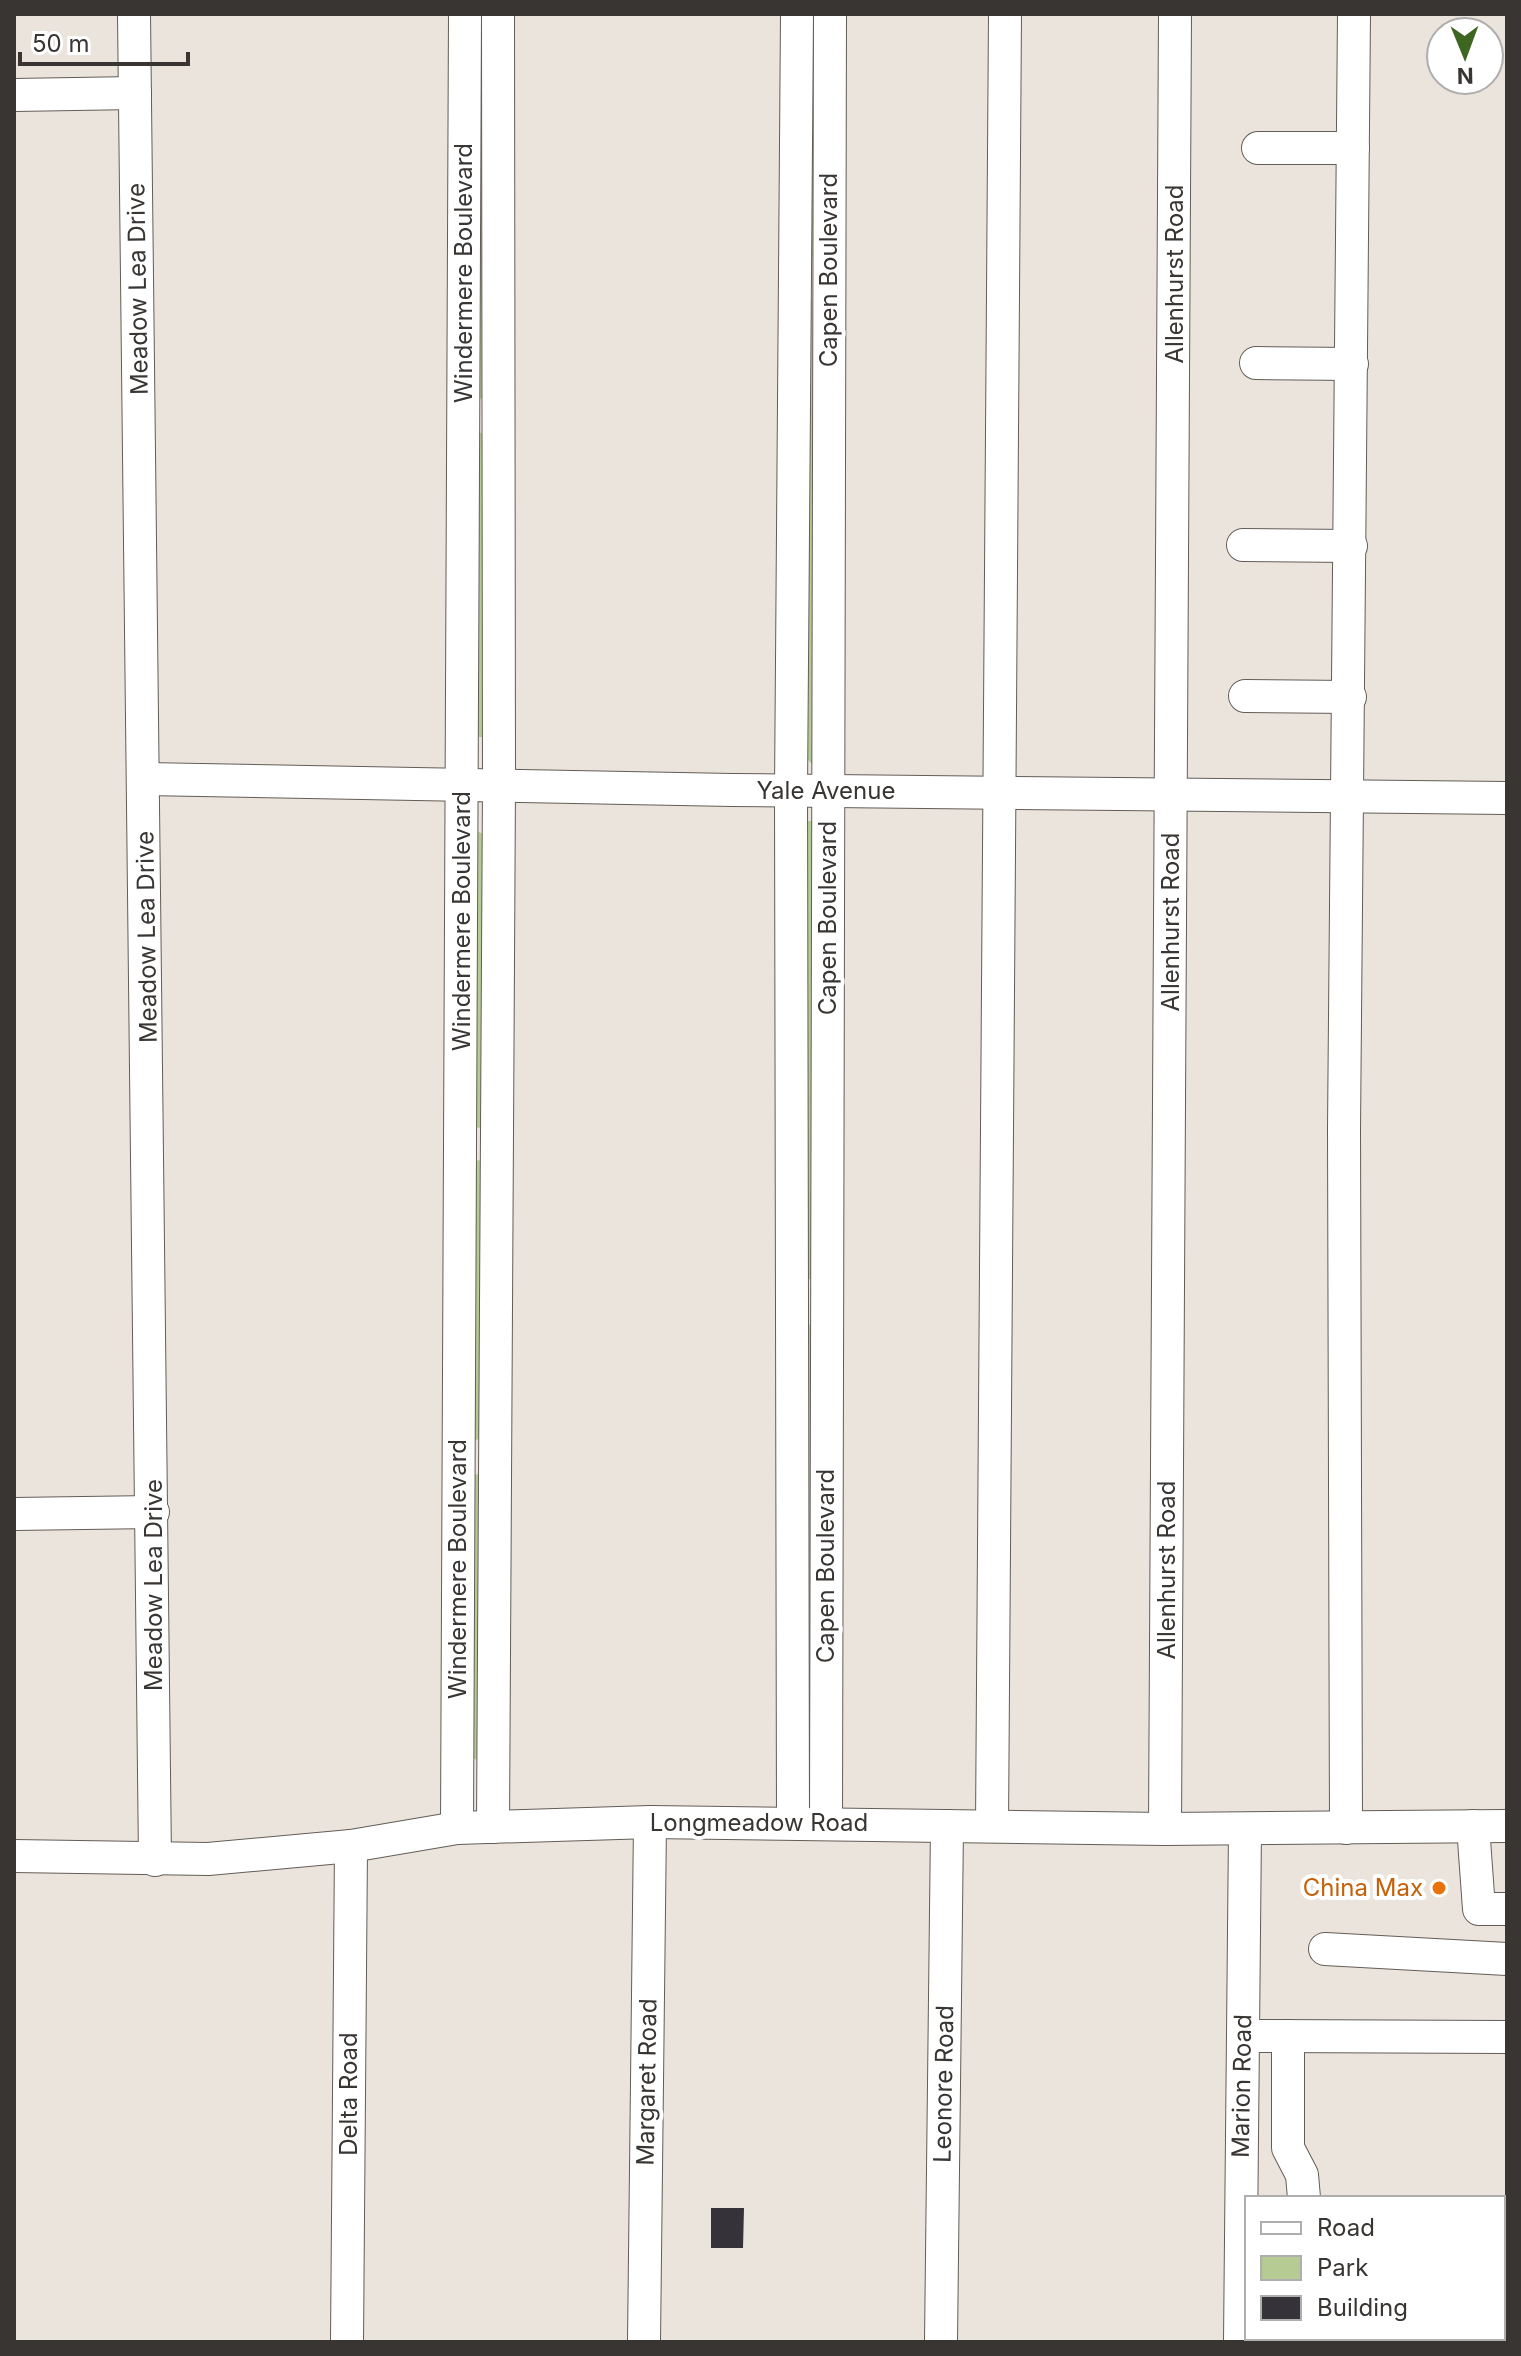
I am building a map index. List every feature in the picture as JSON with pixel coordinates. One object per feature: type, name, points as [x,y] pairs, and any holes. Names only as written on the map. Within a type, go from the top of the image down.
[{"type":"street","name":"Meadow Lea Drive","points":[[134,14],[155,1860]]},
{"type":"street","name":"Windermere Boulevard","points":[[457,1828],[465,14]]},
{"type":"street","name":"Windermere Boulevard","points":[[493,1827],[499,785],[498,14]]},
{"type":"street","name":"Capen Boulevard","points":[[793,1822],[791,791],[797,14]]},
{"type":"street","name":"Capen Boulevard","points":[[826,1822],[830,14]]},
{"type":"street","points":[[992,1826],[1005,14]]},
{"type":"street","name":"Allenhurst Road","points":[[1165,1829],[1175,14]]},
{"type":"street","points":[[1346,1828],[1344,1145],[1354,14]]},
{"type":"street","points":[[465,78],[498,78]]},
{"type":"street","points":[[14,95],[135,93]]},
{"type":"street","points":[[1258,148],[1353,148]]},
{"type":"street","points":[[795,280],[829,281]]},
{"type":"street","points":[[1256,363],[1352,364]]},
{"type":"street","points":[[464,414],[498,414]]},
{"type":"street","points":[[1243,545],[1351,546]]},
{"type":"street","points":[[1245,696],[1350,697]]},
{"type":"street","name":"Yale Avenue","points":[[145,779],[791,791],[1507,798]]},
{"type":"street","points":[[461,1143],[497,1142]]},
{"type":"street","points":[[792,1302],[827,1302]]},
{"type":"street","points":[[459,1456],[495,1456]]},
{"type":"street","points":[[14,1514],[153,1512]]},
{"type":"street","name":"Longmeadow Road","points":[[14,1856],[208,1859],[351,1846],[457,1828],[650,1822],[1165,1829],[1507,1826]]},
{"type":"street","name":"Margaret Road","points":[[644,2342],[650,1822]]},
{"type":"street","name":"Leonore Road","points":[[941,2342],[947,1826]]},
{"type":"street","points":[[1473,1826],[1479,1909],[1507,1909]]},
{"type":"street","name":"Marion Road","points":[[1242,2334],[1245,1829]]},
{"type":"street","name":"Delta Road","points":[[347,2342],[351,1846]]},
{"type":"street","points":[[1325,1949],[1507,1959]]},
{"type":"street","points":[[1243,2036],[1507,2037]]},
{"type":"street","points":[[1288,2036],[1288,2148],[1302,2175],[1304,2196]]},
{"type":"green space","points":[[809,14],[817,14],[813,257],[810,256]]},
{"type":"green space","points":[[480,94],[484,96],[484,398],[479,399]]},
{"type":"green space","points":[[812,300],[815,763],[812,764],[808,760],[809,305]]},
{"type":"green space","points":[[475,434],[483,434],[483,737],[475,737]]},
{"type":"green space","points":[[808,821],[816,821],[812,1281],[807,1277]]},
{"type":"green space","points":[[475,833],[483,834],[483,1126],[479,1128],[474,1126]]},
{"type":"green space","points":[[474,1162],[483,1162],[482,1439],[474,1440]]},
{"type":"green space","points":[[811,1323],[811,1790],[808,1789],[807,1328]]},
{"type":"green space","points":[[474,1475],[482,1475],[477,1760],[473,1758]]},
{"type":"building","points":[[711,2208],[744,2208],[743,2248],[711,2248]]},
{"type":"place","name":"China Max","points":[[1439,1888]]}]
